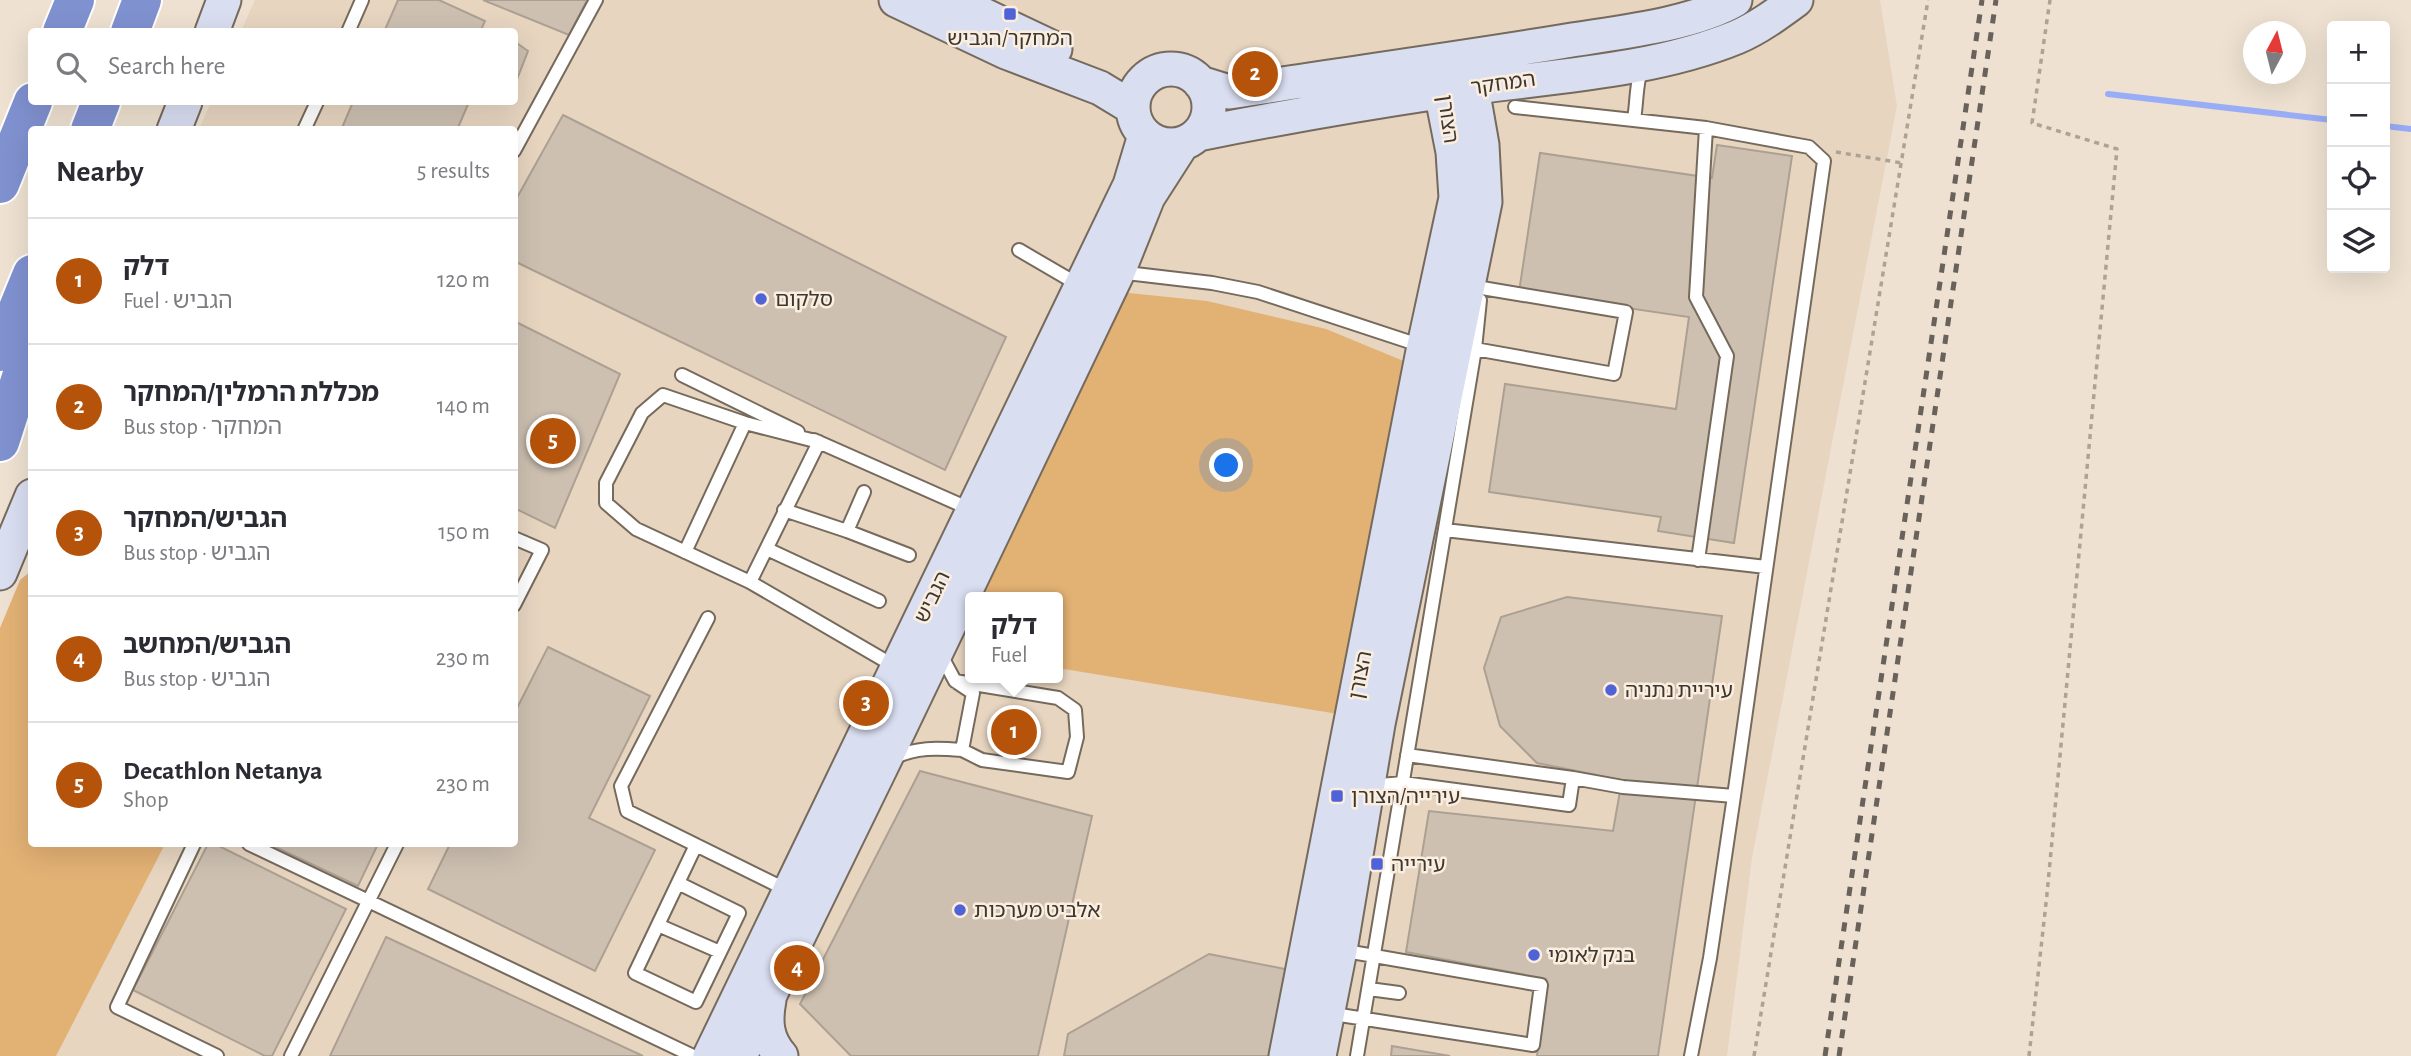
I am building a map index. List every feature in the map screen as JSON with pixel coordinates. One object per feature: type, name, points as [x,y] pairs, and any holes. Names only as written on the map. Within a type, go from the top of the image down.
[{"type":"highway","points":[[64,28],[75,0]]},
{"type":"highway","points":[[0,168],[32,105]]},
{"type":"highway","points":[[0,184],[32,105]]},
{"type":"highway","points":[[92,126],[100,105]]},
{"type":"highway","points":[[101,126],[108,105]]},
{"type":"highway","points":[[0,352],[28,284]]},
{"type":"highway","points":[[0,442],[28,355]]},
{"type":"street","points":[[214,28],[224,0]]},
{"type":"street","points":[[896,0],[986,43],[1100,88],[1162,144],[1190,139],[1208,115],[1206,93],[1192,75],[1169,69],[1123,75],[1104,72],[952,0]]},
{"type":"street","points":[[1200,83],[1229,92],[1451,60],[1655,26],[1702,13],[1735,0]]},
{"type":"street","name":"המחקר","points":[[1190,139],[1457,90],[1644,64],[1682,55],[1738,36],[1763,23],[1796,0]]},
{"type":"street","name":"הצורן","points":[[1286,1056],[1447,349],[1475,285],[1485,202],[1482,145],[1457,90],[1451,60]]},
{"type":"street","points":[[1139,121],[1134,97],[1147,78],[1157,72]]},
{"type":"street","name":"הצורן","points":[[1318,1056],[1340,950],[1380,710],[1447,349],[1456,198],[1452,152],[1457,90]]},
{"type":"street","points":[[176,126],[184,105]]},
{"type":"street","name":"הגביש","points":[[740,1056],[769,995],[802,898],[898,668],[1130,185],[1139,121]]},
{"type":"street","name":"הגביש","points":[[965,592],[1118,272],[1148,198],[1190,139]]},
{"type":"street","points":[[0,573],[28,506]]},
{"type":"street","name":"הגביש","points":[[710,1056],[883,763],[965,592]]},
{"type":"street","points":[[769,995],[766,1025],[769,1038],[781,1056]]},
{"type":"lane","points":[[350,28],[362,0]]},
{"type":"lane","points":[[518,143],[596,0]]},
{"type":"lane","points":[[1634,119],[1639,91],[1637,79],[1644,64]]},
{"type":"lane","points":[[306,126],[316,105]]},
{"type":"lane","points":[[1515,107],[1706,128],[1809,147],[1824,161],[1710,958],[1691,1056]]},
{"type":"lane","points":[[1698,560],[1727,356],[1696,297],[1706,128]]},
{"type":"lane","points":[[1018,250],[1083,287]]},
{"type":"lane","points":[[1118,272],[1258,292],[1447,349],[1614,374],[1626,313],[1475,285]]},
{"type":"lane","points":[[1357,1056],[1445,530],[1447,349]]},
{"type":"lane","points":[[682,376],[974,511]]},
{"type":"lane","points":[[820,442],[745,423],[663,395],[642,413],[606,483],[606,503],[636,529],[750,582],[898,668]]},
{"type":"lane","points":[[685,552],[745,423]]},
{"type":"lane","points":[[750,582],[820,442]]},
{"type":"lane","points":[[847,531],[864,492]]},
{"type":"lane","points":[[784,510],[909,555]]},
{"type":"lane","points":[[1445,530],[1766,567]]},
{"type":"lane","points":[[518,540],[542,550],[518,598]]},
{"type":"lane","points":[[767,548],[879,601]]},
{"type":"lane","points":[[708,618],[621,786],[627,811],[802,898]]},
{"type":"lane","points":[[938,649],[955,681],[973,693],[962,751]]},
{"type":"lane","points":[[955,681],[965,683]]},
{"type":"lane","points":[[883,763],[909,750],[938,748],[962,751],[982,760],[1068,772],[1077,737],[1075,710],[1058,698],[967,683]]},
{"type":"lane","points":[[1407,755],[1623,787],[1734,796]]},
{"type":"lane","points":[[1368,786],[1404,783],[1569,806],[1573,778]]},
{"type":"lane","points":[[678,883],[739,913],[696,1002],[635,972],[696,845]]},
{"type":"lane","points":[[193,847],[117,1007],[217,1056]]},
{"type":"lane","points":[[255,847],[693,1056]]},
{"type":"lane","points":[[291,1056],[396,847]]},
{"type":"lane","points":[[658,925],[720,952]]},
{"type":"lane","points":[[1327,1013],[1533,1045],[1541,985],[1340,950]]},
{"type":"lane","points":[[1368,989],[1399,993]]},
{"type":"path","points":[[1754,1056],[1928,0]]},
{"type":"path","points":[[2029,1056],[2047,894],[2117,149],[2032,123],[2050,0]]},
{"type":"path","points":[[1809,147],[1902,163]]},
{"type":"shaded area","points":[[255,0],[1880,0],[1897,106],[1752,858],[1727,1056],[0,1056],[0,670],[28,580],[28,847],[518,847],[518,126],[200,126],[210,105],[518,105],[518,28],[242,28]]},
{"type":"shaded area","points":[[1119,292],[1207,301],[1326,329],[1406,362],[1344,715],[1063,669],[1063,592],[978,592]]},
{"type":"shaded area","points":[[28,573],[28,847],[163,847],[56,1056],[0,1056],[0,628],[20,580]]},
{"type":"building","points":[[398,0],[439,0],[485,21],[482,28],[386,28]]},
{"type":"building","points":[[483,0],[587,0],[569,35]]},
{"type":"building","points":[[518,44],[528,51],[518,77]]},
{"type":"building","points":[[352,105],[468,105],[459,126],[343,126]]},
{"type":"building","name":"סלקום","points":[[563,115],[1006,337],[945,470],[518,263],[518,196]]},
{"type":"building","points":[[1717,145],[1792,156],[1734,543],[1658,531],[1661,517],[1489,492],[1505,384],[1676,409],[1689,317],[1519,292],[1540,153],[1712,178]]},
{"type":"building","points":[[518,323],[620,374],[555,528],[518,510]]},
{"type":"building","points":[[1567,597],[1722,616],[1658,1056],[1537,1056],[1546,979],[1406,952],[1429,811],[1613,831],[1622,780],[1537,763],[1500,726],[1484,668],[1501,617]]},
{"type":"building","points":[[548,647],[650,696],[589,818],[655,850],[595,971],[428,889],[449,847],[518,847],[518,706]]},
{"type":"building","name":"אלביט מערכות","points":[[920,771],[1092,816],[1038,1056],[851,1056],[800,1004]]},
{"type":"building","points":[[206,847],[221,847],[346,909],[272,1056],[265,1056],[133,990]]},
{"type":"building","points":[[275,847],[377,847],[358,886]]},
{"type":"building","points":[[386,937],[643,1056],[330,1056]]},
{"type":"building","points":[[1209,954],[1290,970],[1273,1056],[1064,1056],[1068,1034]]},
{"type":"building","points":[[1392,1046],[1450,1056],[1391,1056]]},
{"type":"waterway","points":[[2108,94],[2327,119]]},
{"type":"waterway","points":[[2390,127],[2411,129]]},
{"type":"railway","points":[[1825,1056],[1982,0]]},
{"type":"railway","points":[[1839,1056],[1996,0]]},
{"type":"place","name":"המחקר/הגביש","points":[[1010,14]]},
{"type":"place","name":"מכללת הרמלין/המחקר","points":[[1255,74]]},
{"type":"place","name":"סלקום","points":[[761,299]]},
{"type":"place","name":"Decathlon Netanya","points":[[553,441]]},
{"type":"place","name":"עיריית נתניה","points":[[1611,690]]},
{"type":"place","name":"הגביש/המחקר","points":[[866,703]]},
{"type":"place","name":"דלק","points":[[1014,732]]},
{"type":"place","name":"עירייה/הצורן","points":[[1337,796]]},
{"type":"place","name":"עירייה","points":[[1377,864]]},
{"type":"place","name":"אלביט מערכות","points":[[960,910]]},
{"type":"place","name":"בנק לאומי","points":[[1534,955]]},
{"type":"place","name":"הגביש/המחשב","points":[[797,968]]}]
